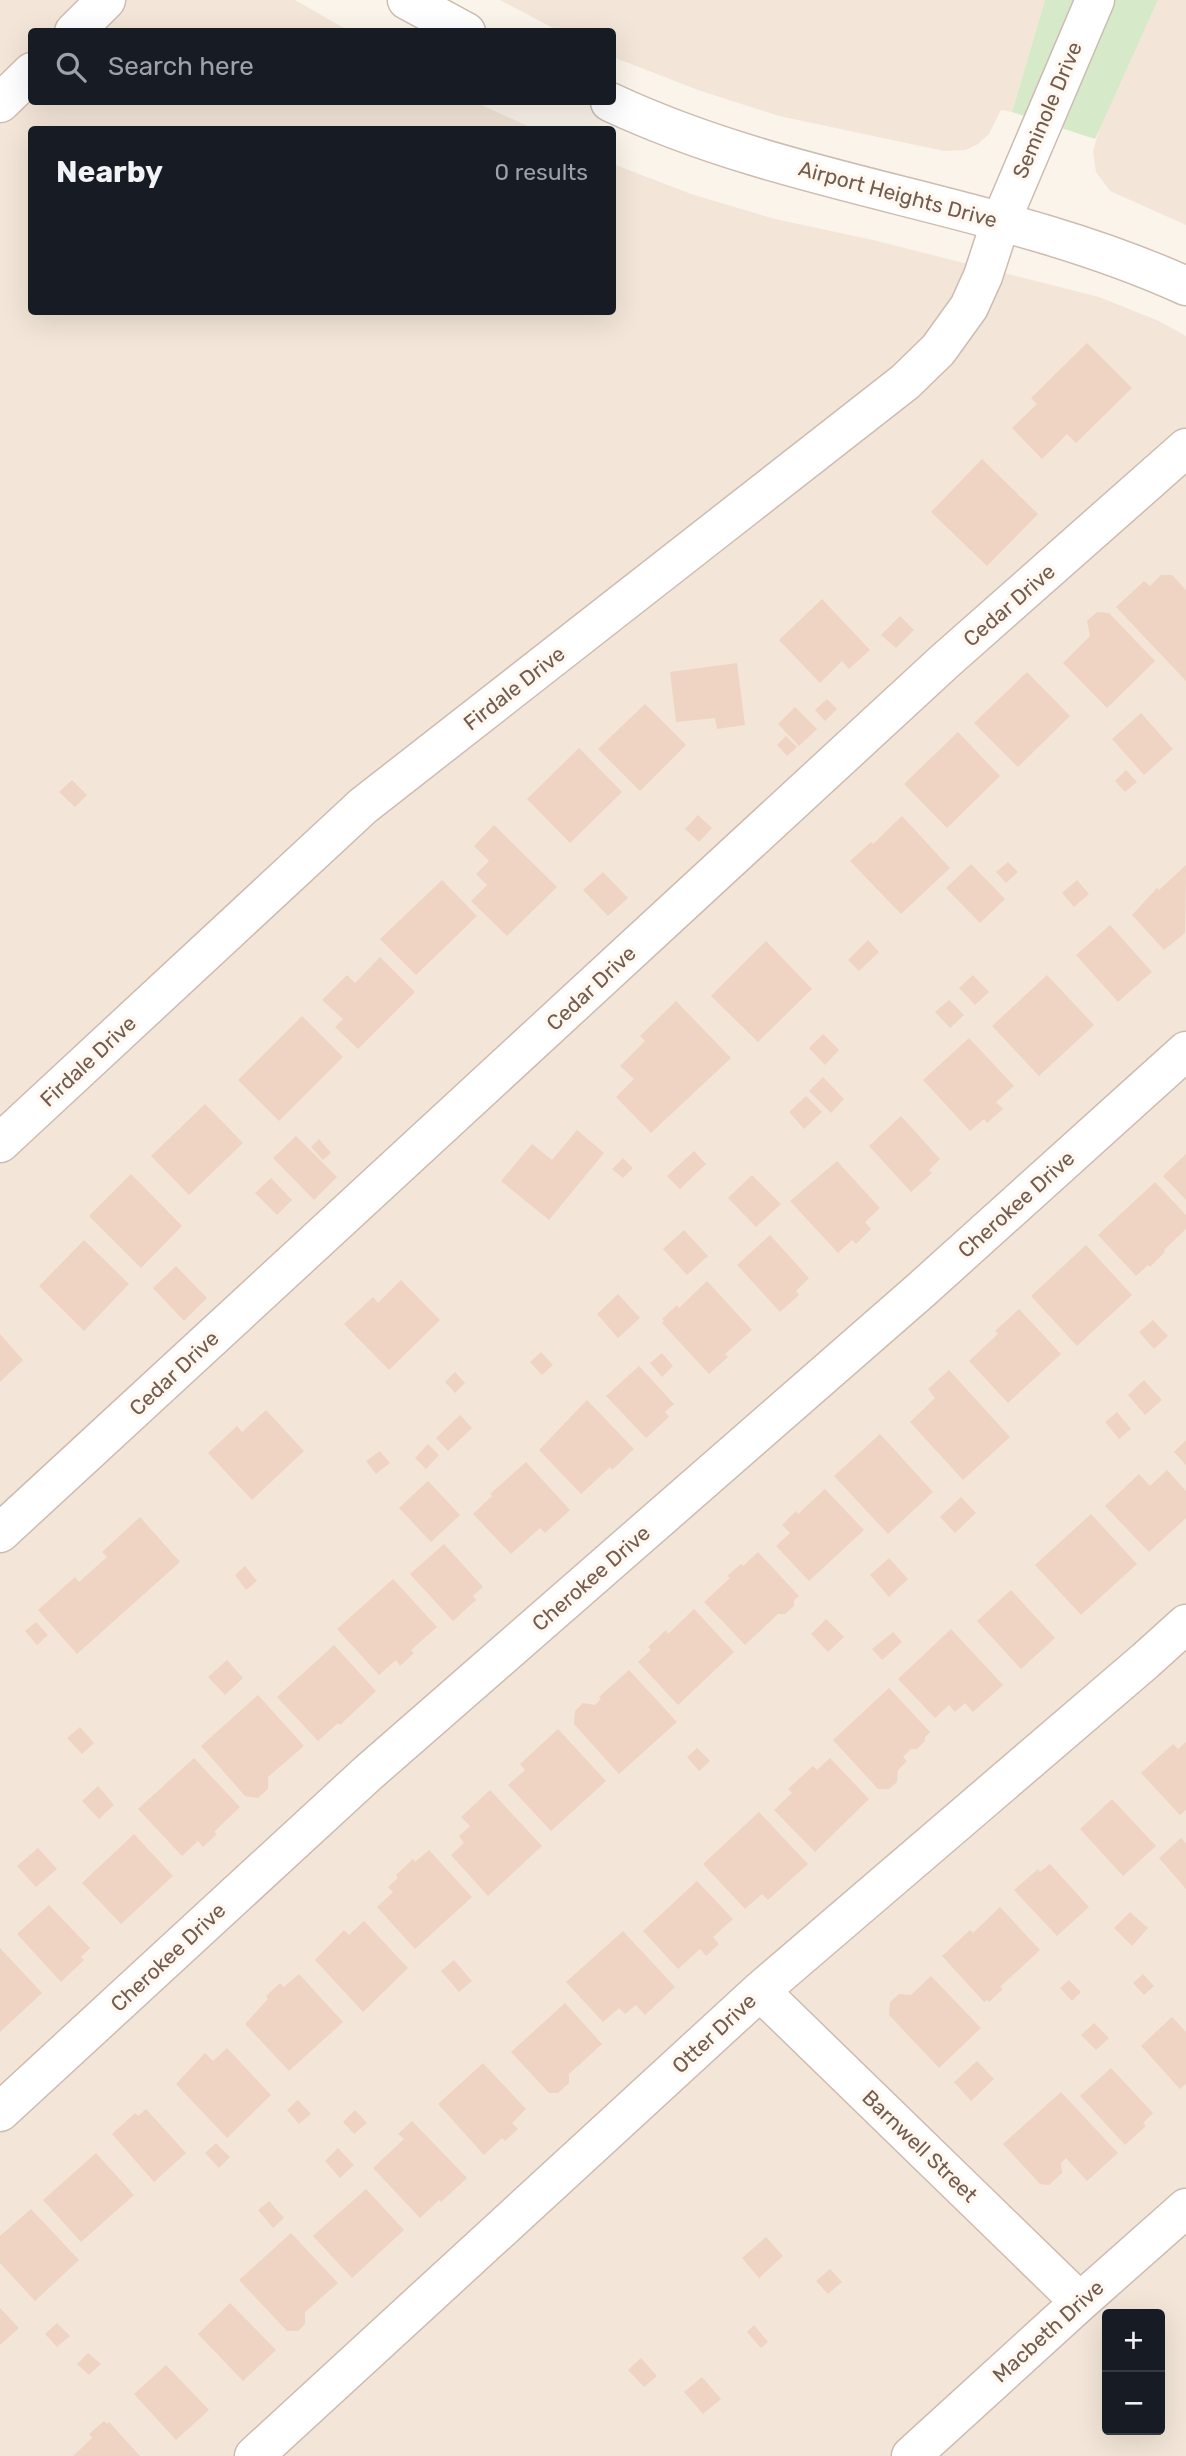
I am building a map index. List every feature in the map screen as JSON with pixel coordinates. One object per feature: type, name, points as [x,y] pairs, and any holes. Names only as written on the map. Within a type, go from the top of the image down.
[{"type":"street","points":[[78,28],[106,0]]},
{"type":"street","points":[[407,0],[459,28]]},
{"type":"street","name":"Seminole Drive","points":[[1001,221],[1095,0]]},
{"type":"street","points":[[0,103],[28,76]]},
{"type":"street","name":"Airport Heights Drive","points":[[616,105],[673,129],[741,151],[1098,250],[1186,286]]},
{"type":"street","name":"Firdale Drive","points":[[0,1143],[363,806],[905,382],[938,350],[969,307],[983,276],[1001,221]]},
{"type":"street","name":"Cedar Drive","points":[[0,1533],[945,661],[1186,448]]},
{"type":"street","name":"Cherokee Drive","points":[[0,2112],[368,1773],[921,1290],[1186,1051]]},
{"type":"street","name":"Otter Drive","points":[[254,2456],[760,1991],[1186,1624]]},
{"type":"street","name":"Barnwell Street","points":[[760,1991],[1080,2302]]},
{"type":"street","name":"Macbeth Drive","points":[[911,2456],[1186,2208]]},
{"type":"shaded area","points":[[0,0],[295,0],[344,28],[28,28],[28,105],[482,105],[527,126],[28,126],[28,315],[616,315],[616,165],[691,194],[775,219],[873,240],[1099,297],[1159,321],[1186,336],[1186,2456],[0,2456]]},
{"type":"shaded area","points":[[500,0],[1045,0],[1012,112],[1001,110],[989,134],[966,150],[944,151],[779,116],[698,90],[616,58],[616,28],[553,28]]},
{"type":"shaded area","points":[[1158,0],[1186,0],[1186,225],[1110,191],[1096,172],[1093,151],[1100,126]]},
{"type":"green space","points":[[1045,0],[1158,0],[1095,139],[1012,112]]},
{"type":"building","points":[[1087,343],[1132,388],[1076,443],[1067,434],[1042,459],[1012,428],[1037,404],[1031,398]]},
{"type":"building","points":[[982,459],[1038,514],[987,566],[931,512]]},
{"type":"building","points":[[1161,575],[1172,575],[1186,590],[1186,681],[1116,607],[1144,581],[1150,586]]},
{"type":"building","points":[[822,599],[870,650],[849,669],[842,661],[820,683],[779,640]]},
{"type":"building","points":[[1097,612],[1109,613],[1155,661],[1107,708],[1063,663],[1090,636],[1087,621]]},
{"type":"building","points":[[900,616],[914,630],[896,648],[881,635]]},
{"type":"building","points":[[737,663],[745,725],[717,729],[715,718],[676,722],[670,672]]},
{"type":"building","points":[[1027,672],[1070,716],[1018,767],[974,723]]},
{"type":"building","points":[[827,699],[837,709],[825,721],[815,710]]},
{"type":"building","points":[[645,704],[686,745],[640,791],[598,749]]},
{"type":"building","points":[[795,707],[817,729],[799,746],[778,724]]},
{"type":"building","points":[[1141,713],[1173,749],[1144,775],[1112,739]]},
{"type":"building","points":[[958,732],[1000,776],[947,828],[904,784]]},
{"type":"building","points":[[786,736],[797,747],[787,756],[777,745]]},
{"type":"building","points":[[579,748],[622,792],[570,843],[527,799]]},
{"type":"building","points":[[1126,770],[1137,782],[1125,792],[1115,781]]},
{"type":"building","points":[[72,780],[87,795],[75,807],[59,792]]},
{"type":"building","points":[[698,815],[712,828],[699,842],[685,829]]},
{"type":"building","points":[[902,816],[950,868],[901,914],[850,861],[871,842],[873,844]]},
{"type":"building","points":[[494,825],[557,887],[507,936],[471,901],[487,885],[476,874],[489,861],[474,846]]},
{"type":"building","points":[[1008,862],[1018,872],[1006,883],[996,872]]},
{"type":"building","points":[[971,864],[1005,899],[980,923],[946,888]]},
{"type":"building","points":[[1186,865],[1185,933],[1164,950],[1132,915],[1157,888],[1159,890]]},
{"type":"building","points":[[603,872],[628,898],[608,916],[583,890]]},
{"type":"building","points":[[442,880],[477,916],[416,975],[380,939]]},
{"type":"building","points":[[1077,880],[1089,894],[1074,907],[1062,893]]},
{"type":"building","points":[[1110,925],[1152,972],[1118,1002],[1076,955]]},
{"type":"building","points":[[868,940],[879,952],[859,971],[848,960]]},
{"type":"building","points":[[766,941],[812,989],[758,1042],[711,996]]},
{"type":"building","points":[[380,957],[415,992],[358,1049],[335,1027],[343,1019],[322,1000],[347,975],[355,983]]},
{"type":"building","points":[[973,975],[989,992],[975,1005],[959,988]]},
{"type":"building","points":[[1047,975],[1094,1025],[1039,1076],[992,1026]]},
{"type":"building","points":[[949,1000],[964,1015],[950,1028],[935,1012]]},
{"type":"building","points":[[676,1001],[731,1058],[651,1133],[616,1097],[634,1079],[620,1066],[645,1041],[640,1036]]},
{"type":"building","points":[[302,1016],[343,1057],[279,1121],[238,1080]]},
{"type":"building","points":[[823,1034],[839,1050],[825,1065],[809,1048]]},
{"type":"building","points":[[969,1038],[1014,1086],[996,1102],[1003,1109],[987,1123],[984,1119],[970,1131],[923,1080]]},
{"type":"building","points":[[823,1077],[844,1099],[831,1113],[809,1091]]},
{"type":"building","points":[[806,1096],[822,1112],[804,1129],[789,1112]]},
{"type":"building","points":[[205,1104],[243,1143],[189,1195],[151,1156]]},
{"type":"building","points":[[901,1116],[940,1159],[929,1170],[932,1173],[911,1192],[869,1146]]},
{"type":"building","points":[[577,1130],[604,1153],[549,1220],[501,1181],[532,1144],[552,1160]]},
{"type":"building","points":[[296,1136],[337,1177],[314,1200],[273,1158]]},
{"type":"building","points":[[319,1139],[331,1153],[323,1160],[311,1147]]},
{"type":"building","points":[[694,1151],[706,1164],[680,1189],[667,1176]]},
{"type":"building","points":[[1186,1154],[1186,1200],[1163,1176]]},
{"type":"building","points":[[623,1158],[633,1168],[623,1178],[612,1169]]},
{"type":"building","points":[[837,1161],[880,1208],[865,1222],[871,1229],[856,1244],[852,1240],[838,1253],[790,1201]]},
{"type":"building","points":[[131,1174],[182,1226],[141,1268],[89,1216]]},
{"type":"building","points":[[752,1175],[781,1204],[756,1227],[728,1198]]},
{"type":"building","points":[[271,1178],[292,1200],[277,1215],[255,1193]]},
{"type":"building","points":[[1155,1182],[1186,1215],[1186,1229],[1150,1267],[1148,1265],[1136,1276],[1098,1235]]},
{"type":"building","points":[[684,1230],[708,1256],[687,1275],[663,1249]]},
{"type":"building","points":[[770,1235],[809,1278],[796,1291],[799,1295],[780,1312],[737,1265]]},
{"type":"building","points":[[84,1240],[129,1284],[84,1331],[39,1286]]},
{"type":"building","points":[[1086,1245],[1132,1295],[1077,1346],[1031,1296]]},
{"type":"building","points":[[176,1266],[207,1298],[184,1321],[153,1288]]},
{"type":"building","points":[[401,1280],[440,1320],[389,1370],[344,1324],[373,1297],[378,1303]]},
{"type":"building","points":[[707,1281],[752,1330],[725,1354],[728,1357],[709,1374],[662,1323],[662,1319],[677,1305],[679,1308]]},
{"type":"building","points":[[618,1294],[640,1318],[618,1338],[597,1314]]},
{"type":"building","points":[[1019,1309],[1061,1354],[1008,1403],[969,1361],[998,1334],[995,1331]]},
{"type":"building","points":[[1153,1320],[1168,1336],[1154,1349],[1139,1332]]},
{"type":"building","points":[[0,1334],[23,1360],[0,1382]]},
{"type":"building","points":[[541,1352],[553,1365],[542,1375],[530,1362]]},
{"type":"building","points":[[662,1353],[673,1366],[662,1377],[650,1363]]},
{"type":"building","points":[[639,1366],[674,1404],[665,1412],[669,1417],[646,1438],[606,1396]]},
{"type":"building","points":[[949,1370],[1010,1437],[963,1480],[910,1422],[935,1398],[928,1389]]},
{"type":"building","points":[[455,1372],[465,1383],[455,1393],[445,1382]]},
{"type":"building","points":[[1144,1380],[1162,1400],[1145,1415],[1128,1395]]},
{"type":"building","points":[[587,1400],[634,1449],[581,1494],[539,1450]]},
{"type":"building","points":[[266,1410],[304,1451],[252,1500],[208,1453],[237,1426],[242,1432]]},
{"type":"building","points":[[1117,1412],[1131,1429],[1119,1439],[1105,1422]]},
{"type":"building","points":[[460,1415],[472,1428],[448,1451],[436,1438]]},
{"type":"building","points":[[880,1434],[933,1492],[888,1534],[834,1476]]},
{"type":"building","points":[[1186,1440],[1186,1465],[1174,1452]]},
{"type":"building","points":[[428,1444],[439,1455],[426,1469],[415,1458]]},
{"type":"building","points":[[380,1451],[390,1463],[376,1474],[366,1461]]},
{"type":"building","points":[[526,1462],[570,1510],[545,1533],[540,1528],[511,1554],[473,1514],[492,1496],[490,1494]]},
{"type":"building","points":[[1167,1470],[1186,1491],[1186,1518],[1149,1552],[1105,1506],[1139,1474],[1150,1486]]},
{"type":"building","points":[[428,1481],[460,1515],[431,1542],[399,1508]]},
{"type":"building","points":[[825,1489],[864,1530],[809,1581],[776,1546],[790,1533],[782,1525]]},
{"type":"building","points":[[961,1497],[976,1513],[955,1533],[940,1517]]},
{"type":"building","points":[[1091,1514],[1137,1564],[1081,1615],[1035,1565]]},
{"type":"building","points":[[140,1517],[180,1562],[77,1654],[38,1610],[75,1577],[79,1582],[107,1557],[102,1552]]},
{"type":"building","points":[[444,1544],[483,1587],[473,1596],[476,1600],[453,1621],[410,1574]]},
{"type":"building","points":[[758,1552],[799,1596],[794,1600],[794,1606],[785,1614],[778,1614],[745,1645],[704,1602],[730,1578],[727,1576]]},
{"type":"building","points":[[889,1558],[908,1579],[889,1597],[870,1575]]},
{"type":"building","points":[[245,1566],[257,1581],[246,1590],[235,1575]]},
{"type":"building","points":[[393,1579],[437,1627],[411,1650],[414,1653],[400,1666],[396,1660],[379,1675],[337,1629]]},
{"type":"building","points":[[1011,1590],[1055,1638],[1021,1669],[977,1621]]},
{"type":"building","points":[[694,1609],[734,1652],[678,1705],[638,1662],[651,1650],[648,1647],[666,1630],[668,1634]]},
{"type":"building","points":[[826,1619],[844,1637],[828,1652],[811,1634]]},
{"type":"building","points":[[36,1622],[48,1635],[37,1645],[25,1631]]},
{"type":"building","points":[[951,1629],[1003,1685],[973,1712],[965,1703],[955,1712],[949,1705],[935,1718],[898,1679]]},
{"type":"building","points":[[893,1632],[902,1642],[882,1660],[872,1649]]},
{"type":"building","points":[[334,1645],[376,1691],[340,1725],[338,1723],[318,1741],[277,1697]]},
{"type":"building","points":[[227,1660],[243,1678],[225,1695],[208,1677]]},
{"type":"building","points":[[629,1670],[677,1722],[619,1774],[574,1724],[575,1711],[583,1703],[595,1705],[601,1699],[599,1697]]},
{"type":"building","points":[[889,1688],[930,1732],[917,1749],[911,1749],[903,1757],[907,1761],[898,1770],[897,1782],[889,1789],[878,1789],[833,1740]]},
{"type":"building","points":[[258,1695],[304,1746],[268,1777],[268,1789],[258,1798],[245,1796],[201,1746]]},
{"type":"building","points":[[80,1727],[94,1743],[82,1754],[67,1738]]},
{"type":"building","points":[[558,1729],[606,1781],[551,1831],[508,1785],[525,1770],[520,1764]]},
{"type":"building","points":[[1186,1742],[1186,1810],[1180,1815],[1141,1773],[1173,1744],[1178,1749]]},
{"type":"building","points":[[697,1748],[710,1761],[699,1771],[687,1757]]},
{"type":"building","points":[[194,1758],[240,1807],[214,1832],[217,1834],[203,1847],[198,1841],[182,1856],[138,1809]]},
{"type":"building","points":[[830,1758],[869,1799],[815,1852],[774,1810],[792,1793],[788,1789],[813,1766],[817,1770]]},
{"type":"building","points":[[98,1786],[114,1805],[99,1819],[82,1801]]},
{"type":"building","points":[[490,1790],[542,1846],[488,1896],[451,1855],[464,1843],[459,1836],[470,1826],[461,1817]]},
{"type":"building","points":[[1112,1799],[1156,1846],[1123,1876],[1080,1829]]},
{"type":"building","points":[[759,1812],[808,1864],[768,1900],[762,1894],[745,1909],[703,1864]]},
{"type":"building","points":[[134,1834],[173,1876],[121,1924],[82,1883]]},
{"type":"building","points":[[1181,1838],[1186,1843],[1186,1889],[1159,1858]]},
{"type":"building","points":[[38,1848],[57,1869],[36,1887],[17,1866]]},
{"type":"building","points":[[429,1850],[472,1897],[415,1949],[377,1907],[393,1892],[388,1887],[398,1878],[396,1875],[413,1859],[415,1862]]},
{"type":"building","points":[[1050,1864],[1089,1907],[1057,1936],[1014,1890],[1038,1869],[1040,1872]]},
{"type":"building","points":[[697,1881],[733,1919],[713,1937],[719,1944],[706,1956],[700,1949],[678,1969],[643,1931]]},
{"type":"building","points":[[49,1905],[90,1948],[81,1957],[84,1960],[61,1982],[17,1934]]},
{"type":"building","points":[[1000,1907],[1040,1950],[1000,1987],[1003,1989],[989,2002],[984,2002],[942,1956],[970,1930],[973,1933]]},
{"type":"building","points":[[1130,1912],[1148,1928],[1132,1946],[1114,1928]]},
{"type":"building","points":[[364,1921],[408,1968],[363,2012],[315,1960],[344,1930],[349,1935]]},
{"type":"building","points":[[623,1931],[675,1987],[645,2015],[636,2005],[625,2014],[619,2008],[603,2022],[566,1982]]},
{"type":"building","points":[[0,1948],[42,1993],[0,2032]]},
{"type":"building","points":[[454,1960],[472,1981],[459,1992],[441,1971]]},
{"type":"building","points":[[299,1974],[343,2022],[289,2071],[245,2024],[268,1999],[266,1996],[280,1983],[284,1987]]},
{"type":"building","points":[[1143,1974],[1154,1986],[1144,1995],[1133,1983]]},
{"type":"building","points":[[931,1976],[981,2028],[939,2068],[889,2015],[890,2002],[899,1994],[911,1995]]},
{"type":"building","points":[[1069,1980],[1081,1992],[1072,2001],[1060,1988]]},
{"type":"building","points":[[565,2003],[602,2044],[569,2074],[569,2083],[558,2093],[549,2093],[511,2052]]},
{"type":"building","points":[[1172,2017],[1186,2032],[1186,2084],[1180,2089],[1141,2046]]},
{"type":"building","points":[[1094,2023],[1109,2038],[1096,2050],[1081,2035]]},
{"type":"building","points":[[227,2048],[271,2095],[227,2138],[176,2084],[205,2053],[213,2061]]},
{"type":"building","points":[[977,2061],[994,2079],[971,2101],[954,2082]]},
{"type":"building","points":[[483,2063],[526,2109],[512,2123],[518,2129],[505,2141],[502,2138],[484,2155],[438,2104]]},
{"type":"building","points":[[1111,2068],[1153,2113],[1143,2123],[1146,2126],[1125,2145],[1080,2096]]},
{"type":"building","points":[[1061,2092],[1118,2153],[1087,2181],[1066,2158],[1061,2163],[1062,2173],[1049,2185],[1040,2184],[1003,2144]]},
{"type":"building","points":[[298,2100],[311,2114],[299,2124],[287,2110]]},
{"type":"building","points":[[146,2109],[186,2153],[154,2182],[112,2134],[135,2113],[138,2116]]},
{"type":"building","points":[[355,2110],[367,2123],[354,2134],[343,2122]]},
{"type":"building","points":[[412,2121],[467,2178],[420,2218],[373,2168],[404,2139],[398,2134]]},
{"type":"building","points":[[216,2143],[230,2157],[219,2168],[205,2153]]},
{"type":"building","points":[[338,2148],[354,2165],[340,2178],[325,2161]]},
{"type":"building","points":[[96,2153],[134,2195],[81,2242],[43,2200]]},
{"type":"building","points":[[366,2189],[404,2230],[352,2278],[313,2236]]},
{"type":"building","points":[[269,2201],[284,2218],[273,2228],[258,2210]]},
{"type":"building","points":[[31,2209],[79,2260],[35,2301],[0,2263],[0,2236]]},
{"type":"building","points":[[291,2233],[338,2283],[305,2312],[305,2324],[298,2331],[287,2331],[239,2280]]},
{"type":"building","points":[[766,2237],[783,2256],[759,2278],[742,2258]]},
{"type":"building","points":[[830,2269],[842,2282],[828,2294],[816,2281]]},
{"type":"building","points":[[230,2303],[276,2350],[243,2381],[198,2334]]},
{"type":"building","points":[[0,2308],[19,2328],[0,2345]]},
{"type":"building","points":[[57,2323],[70,2336],[57,2347],[45,2334]]},
{"type":"building","points":[[754,2325],[768,2342],[761,2348],[747,2332]]},
{"type":"building","points":[[88,2353],[101,2364],[89,2375],[77,2364]]},
{"type":"building","points":[[641,2358],[657,2376],[644,2387],[628,2370]]},
{"type":"building","points":[[166,2365],[209,2410],[176,2440],[134,2394]]},
{"type":"building","points":[[702,2377],[721,2399],[703,2414],[684,2392]]},
{"type":"building","points":[[104,2421],[107,2424],[109,2422],[140,2456],[73,2456],[92,2438],[89,2434]]}]
